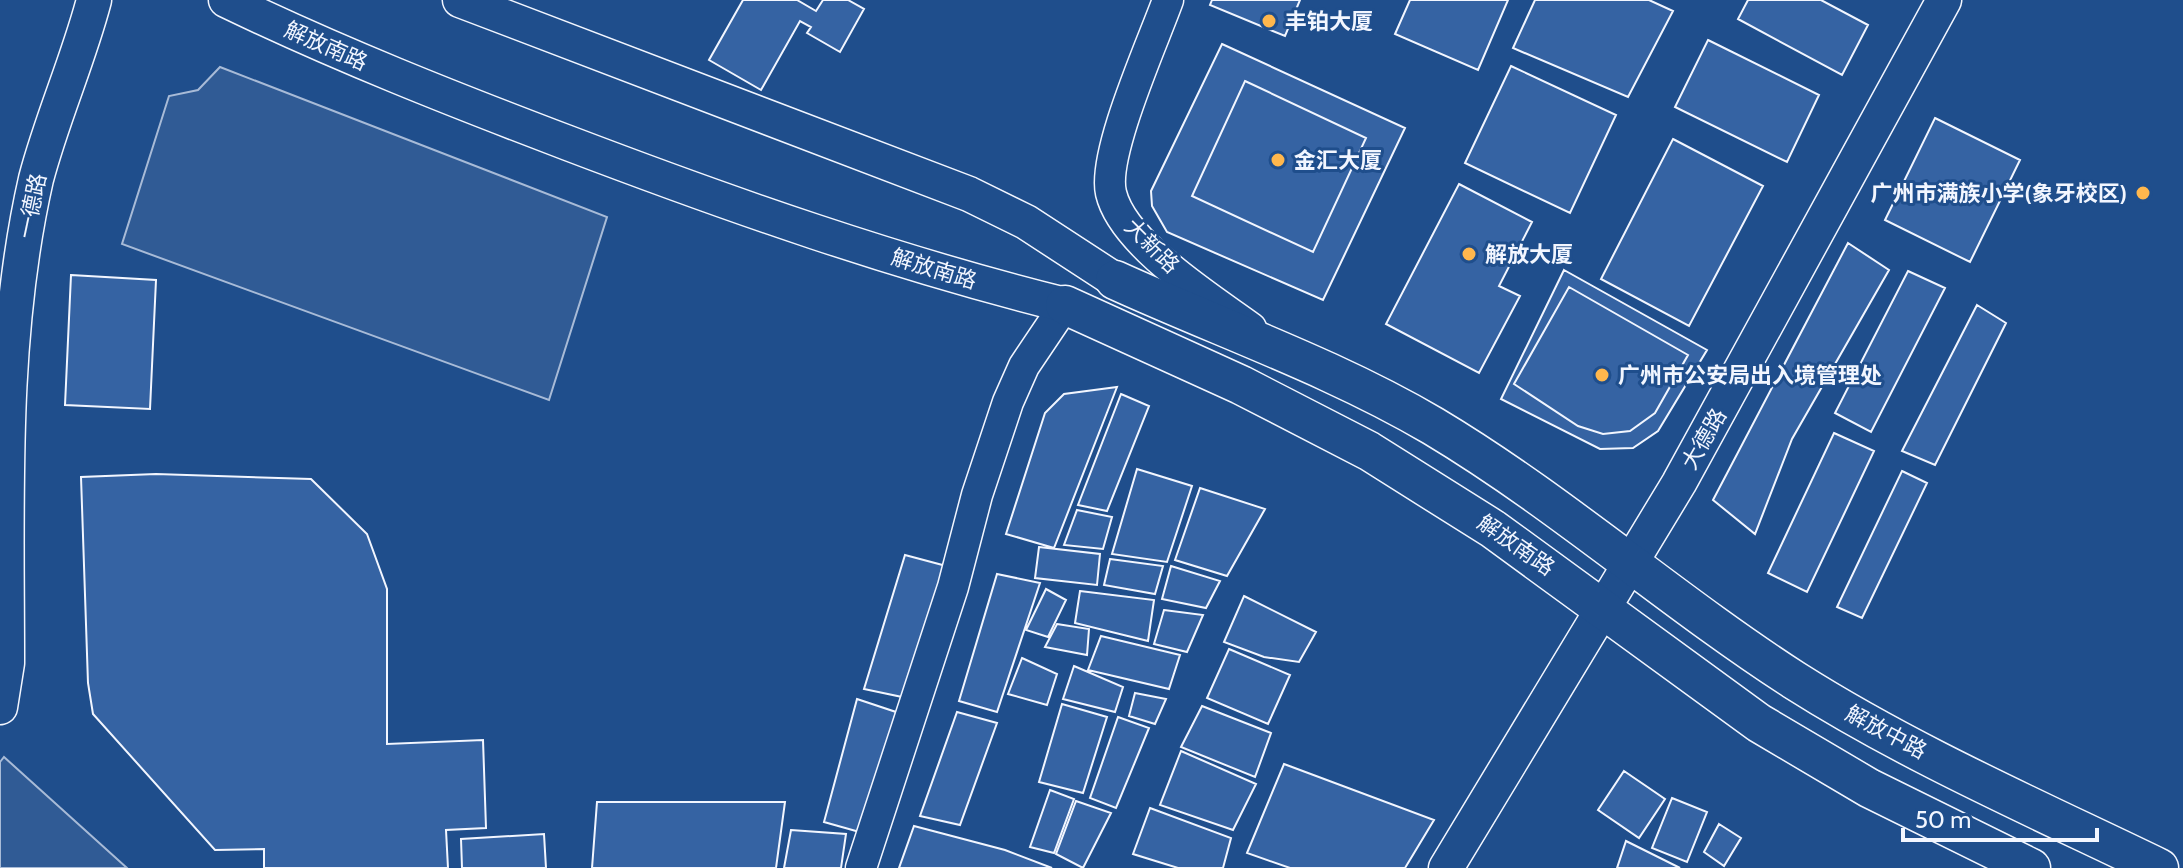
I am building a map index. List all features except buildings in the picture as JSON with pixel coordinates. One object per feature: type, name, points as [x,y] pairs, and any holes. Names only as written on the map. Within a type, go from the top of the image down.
[{"type":"main road","name":"一德路","points":[[0,707],[7,663],[3,526],[8,367],[24,242],[36,180],[94,0]]},
{"type":"main road","name":"解放南路","points":[[226,0],[390,74],[675,183],[958,278],[1065,305],[1341,435],[1454,502],[1606,608]]},
{"type":"main road","points":[[460,0],[969,194],[1026,222],[1115,280],[1342,378],[1432,425],[1529,486],[1632,562]]},
{"type":"main road","name":"大德路","points":[[1446,868],[1606,608],[1754,350],[1944,0]]},
{"type":"main road","name":"解放中路","points":[[1632,562],[1755,654],[1837,706],[2159,868]]},
{"type":"main road","points":[[1606,608],[1656,650],[1759,723],[1869,788],[2031,868]]},
{"type":"street","name":"大新路","points":[[1168,0],[1120,133],[1110,190],[1116,208],[1133,232],[1166,263],[1287,356]]},
{"type":"street","points":[[861,868],[953,587],[977,495],[1008,402],[1024,366],[1065,305]]},
{"type":"shaded area","points":[[220,67],[607,217],[549,400],[122,244],[169,96],[198,90]]},
{"type":"shaded area","points":[[4,757],[127,868],[0,868],[0,762]]},
{"type":"place","name":"丰铂大厦","points":[[1269,21]]},
{"type":"place","name":"金汇大厦","points":[[1278,160]]},
{"type":"place","name":"广州市满族小学(象牙校区)","points":[[2143,193]]},
{"type":"place","name":"解放大厦","points":[[1469,254]]},
{"type":"place","name":"广州市公安局出入境管理处","points":[[1602,375]]}]
